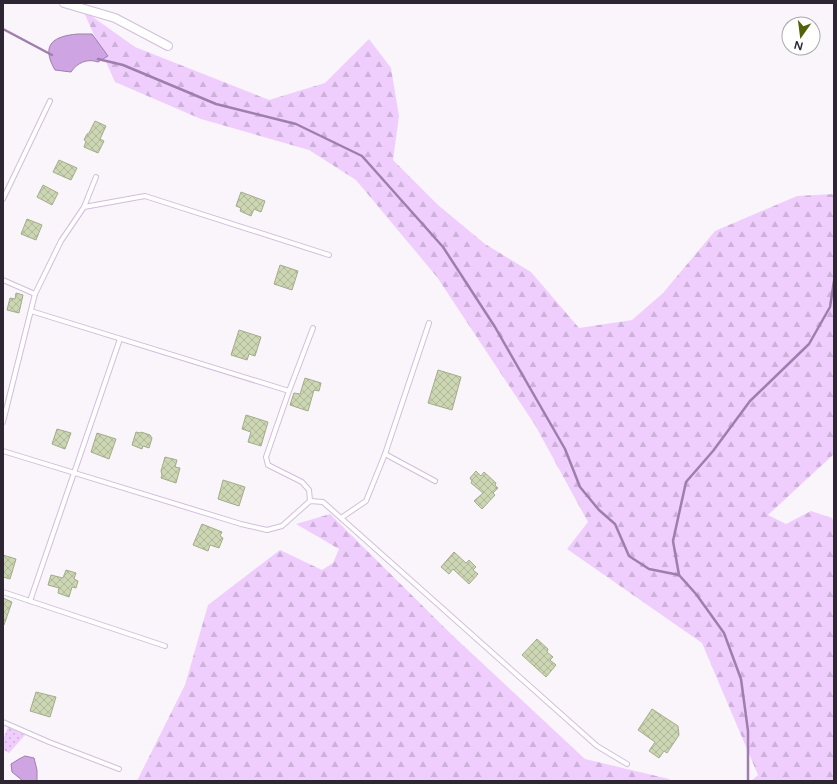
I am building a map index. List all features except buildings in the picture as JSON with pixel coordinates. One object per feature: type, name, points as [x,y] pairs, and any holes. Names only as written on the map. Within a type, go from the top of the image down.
[{"type":"street","points":[[64,3],[115,18],[168,46]]},
{"type":"lane","points":[[3,199],[50,101]]},
{"type":"lane","points":[[3,422],[35,294],[61,241],[84,207],[96,177]]},
{"type":"lane","points":[[84,207],[145,196],[329,255]]},
{"type":"lane","points":[[3,280],[35,294]]},
{"type":"lane","points":[[31,311],[290,391]]},
{"type":"lane","points":[[341,518],[366,501],[385,454],[429,323]]},
{"type":"lane","points":[[310,501],[308,490],[302,482],[268,465],[266,457],[312,328]]},
{"type":"lane","points":[[30,601],[120,339]]},
{"type":"lane","points":[[3,451],[241,524],[267,530],[282,526],[310,501],[323,502],[597,746],[627,764]]},
{"type":"lane","points":[[385,454],[435,481]]},
{"type":"lane","points":[[3,592],[165,646]]},
{"type":"lane","points":[[3,722],[49,742],[119,769]]},
{"type":"green space","points":[[83,10],[135,47],[269,100],[325,83],[369,39],[391,68],[399,116],[393,160],[438,205],[485,244],[531,272],[579,328],[632,320],[663,293],[715,231],[797,196],[834,194],[834,454],[768,515],[786,524],[811,511],[832,518],[834,523],[834,781],[751,781],[758,775],[702,643],[567,549],[588,522],[535,425],[437,277],[356,180],[309,150],[201,119],[115,82]]},
{"type":"green space","points":[[330,514],[451,634],[585,759],[669,779],[671,781],[137,781],[185,685],[208,605],[280,550],[322,570],[333,563],[339,549],[296,524]]},
{"type":"green space","points":[[8,727],[25,735],[9,753],[3,750],[3,740]]},
{"type":"shaded area","points":[[78,34],[92,34],[108,56],[98,62],[83,62],[76,66],[71,72],[55,70],[49,54],[49,48],[52,43],[56,39]]},
{"type":"shaded area","points":[[25,756],[34,758],[37,770],[37,781],[23,781],[12,772],[11,764]]},
{"type":"waterway","points":[[3,29],[52,55]]},
{"type":"waterway","points":[[98,59],[123,65],[216,104],[296,124],[362,156],[443,247],[495,327],[565,449],[580,487],[599,510],[615,524],[629,556],[649,569],[679,575]]},
{"type":"waterway","points":[[748,781],[748,731],[741,679],[724,633],[696,594],[679,575],[673,541],[686,482],[713,451],[750,401],[809,344],[830,307],[834,281]]}]
